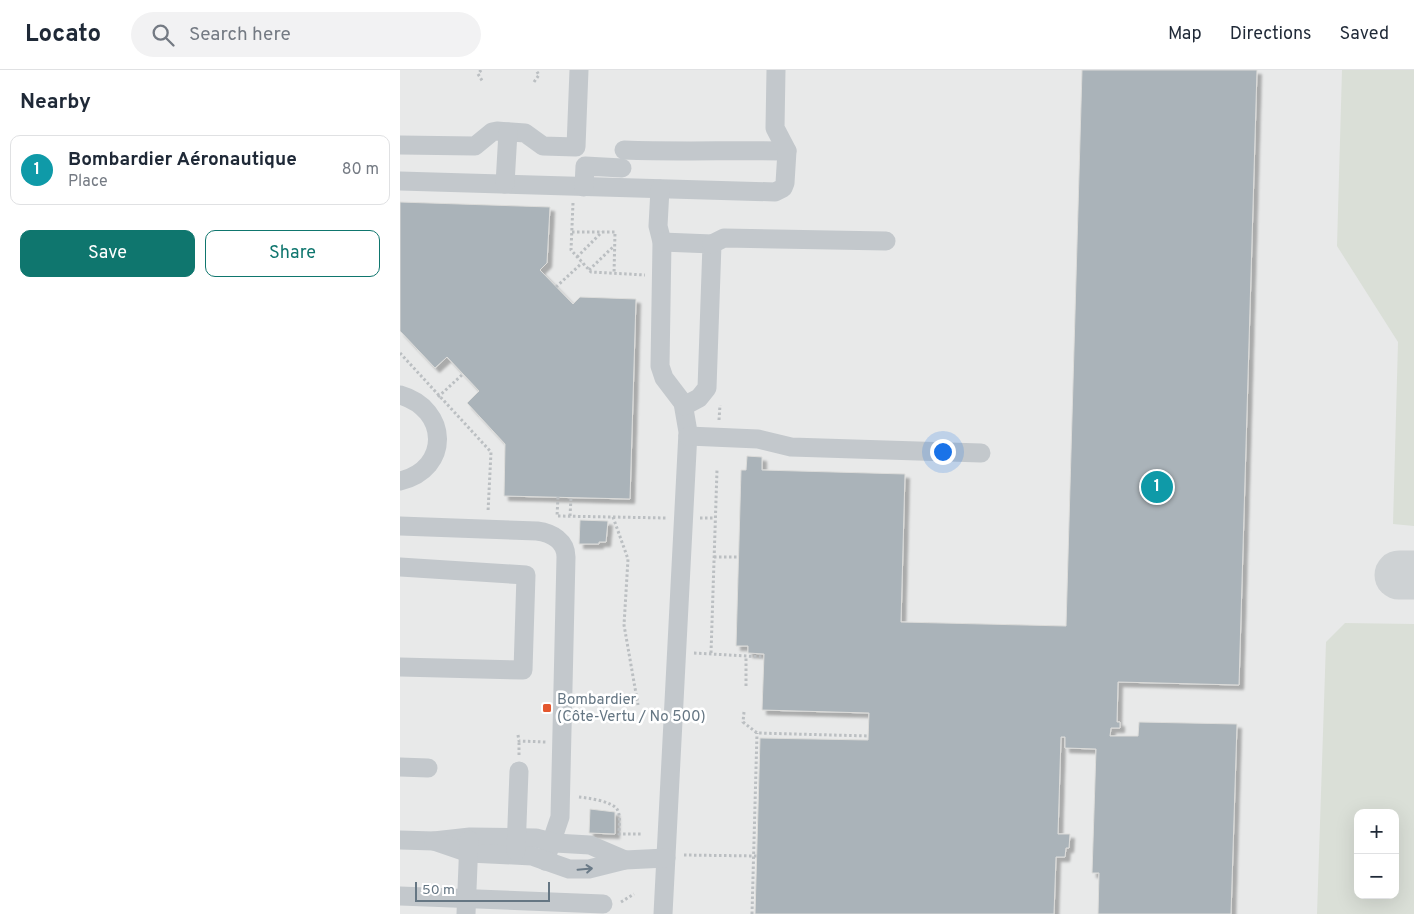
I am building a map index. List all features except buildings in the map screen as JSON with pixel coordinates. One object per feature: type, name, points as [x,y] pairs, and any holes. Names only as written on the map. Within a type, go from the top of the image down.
[{"type":"lane","points":[[400,146],[475,146],[492,132],[514,132],[530,136],[543,146],[576,147],[579,70]]},
{"type":"lane","points":[[400,181],[510,184],[579,194],[660,189],[775,192],[783,188],[786,183],[787,151],[775,128],[776,70]]},
{"type":"lane","points":[[510,184],[514,132]]},
{"type":"lane","points":[[579,194],[584,166],[674,152],[724,149],[787,151]]},
{"type":"lane","points":[[660,189],[658,226],[662,242],[660,366],[664,378],[684,406],[688,436],[675,857],[663,914]]},
{"type":"lane","points":[[662,242],[712,244],[724,238],[886,241]]},
{"type":"lane","points":[[684,406],[699,398],[707,388],[712,244]]},
{"type":"lane","points":[[400,395],[414,399],[426,408],[434,419],[438,432],[437,446],[432,460],[423,471],[411,478],[400,480]]},
{"type":"lane","points":[[688,436],[758,439],[791,447],[981,453]]},
{"type":"lane","points":[[400,526],[537,530],[552,535],[564,546],[566,557],[560,817],[544,861]]},
{"type":"lane","points":[[400,567],[526,575],[523,670],[400,667]]},
{"type":"lane","points":[[400,767],[428,768]]},
{"type":"lane","points":[[510,846],[513,771]]},
{"type":"lane","points":[[400,840],[510,846],[536,838],[551,842],[590,845],[625,860]]},
{"type":"lane","points":[[466,906],[469,845]]},
{"type":"lane","points":[[510,846],[562,868],[580,870],[625,860],[675,857]]},
{"type":"lane","points":[[400,896],[466,906],[603,904]]},
{"type":"path","points":[[481,70],[478,74],[484,82]]},
{"type":"path","points":[[534,82],[539,76],[536,70]]},
{"type":"path","points":[[579,194],[570,250],[591,272],[648,275]]},
{"type":"path","points":[[572,232],[615,232],[614,274]]},
{"type":"path","points":[[577,257],[602,232]]},
{"type":"path","points":[[589,270],[615,246]]},
{"type":"path","points":[[556,287],[582,263]]},
{"type":"path","points":[[400,353],[490,452],[488,517]]},
{"type":"path","points":[[439,396],[463,374]]},
{"type":"path","points":[[719,421],[720,405]]},
{"type":"path","points":[[711,653],[716,470]]},
{"type":"path","points":[[558,497],[557,516],[670,518]]},
{"type":"path","points":[[570,516],[571,498]]},
{"type":"path","points":[[613,517],[628,559],[624,625],[638,705]]},
{"type":"path","points":[[694,518],[715,518]]},
{"type":"path","points":[[714,557],[738,557]]},
{"type":"path","points":[[689,652],[764,657]]},
{"type":"path","points":[[746,656],[746,686]]},
{"type":"path","points":[[744,712],[743,722],[757,734],[868,736]]},
{"type":"path","points":[[752,914],[757,734]]},
{"type":"path","points":[[518,736],[519,741],[546,742]]},
{"type":"path","points":[[578,797],[598,799],[615,807],[618,813],[620,834],[643,834]]},
{"type":"path","points":[[675,857],[755,856]]},
{"type":"shaded area","points":[[400,70],[1414,70],[1414,914],[400,914]]},
{"type":"shaded area","points":[[1342,70],[1414,70],[1414,526],[1393,524],[1398,342],[1337,246]]},
{"type":"shaded area","points":[[1345,623],[1414,624],[1414,914],[1317,914],[1326,642]]},
{"type":"taxiway","points":[[1399,575],[1414,575]]},
{"type":"place","name":"Bombardier Aéronautique","points":[[1157,487]]},
{"type":"place","name":"Bombardier (Côte-Vertu / No 500)","points":[[547,708]]}]
